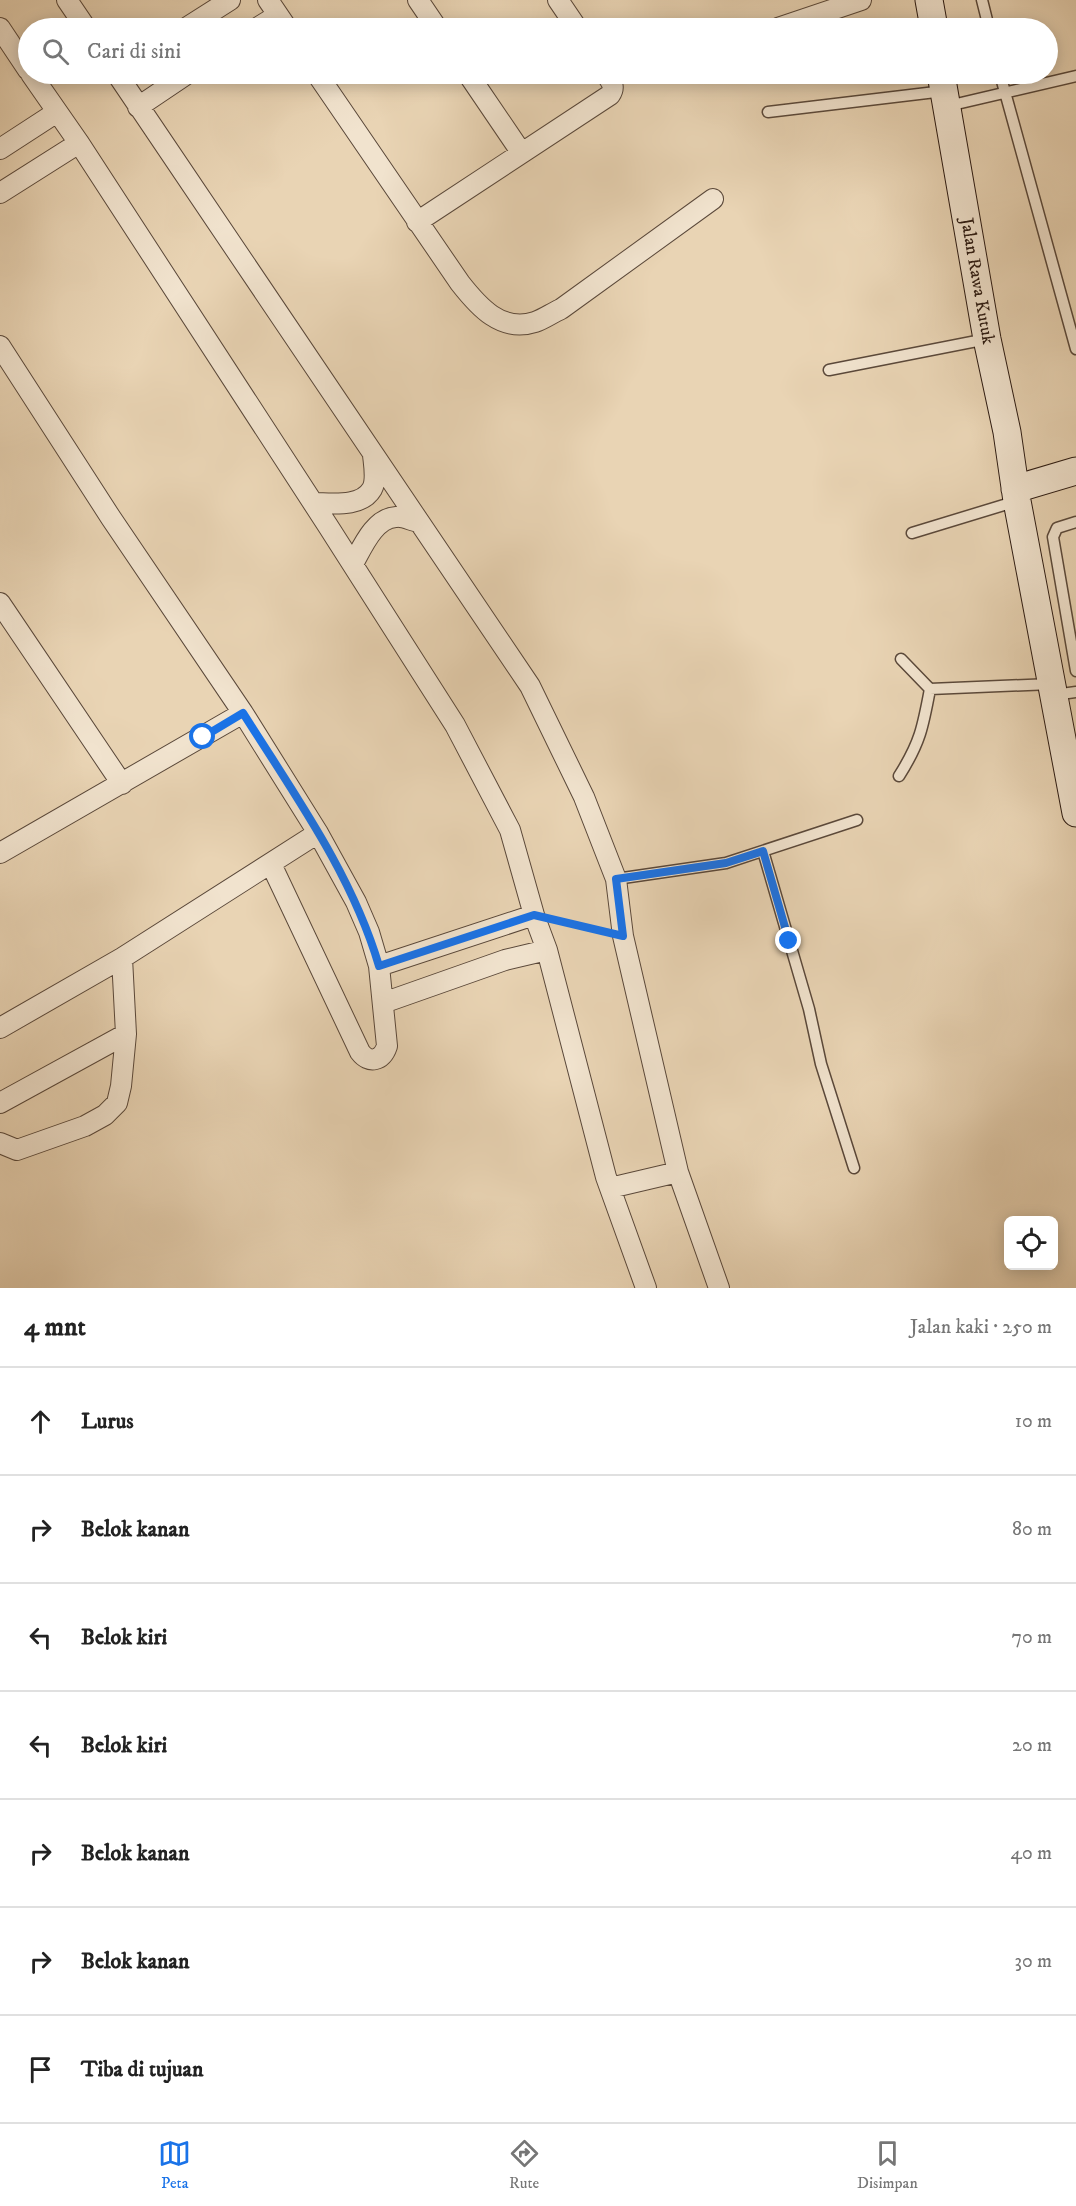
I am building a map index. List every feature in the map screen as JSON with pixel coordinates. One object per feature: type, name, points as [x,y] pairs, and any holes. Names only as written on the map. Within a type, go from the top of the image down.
[{"type":"street","points":[[67,0],[79,18]]},
{"type":"street","points":[[202,18],[230,0]]},
{"type":"street","points":[[418,0],[430,18]]},
{"type":"street","points":[[558,0],[570,18]]},
{"type":"street","points":[[808,18],[861,0]]},
{"type":"street","points":[[929,0],[932,18]]},
{"type":"street","points":[[0,28],[18,54]]},
{"type":"street","points":[[38,84],[79,143],[353,564],[455,725],[510,830],[534,915],[547,950],[610,1188],[646,1288]]},
{"type":"street","points":[[123,84],[530,686],[584,797],[616,879],[623,936],[678,1172],[719,1288]]},
{"type":"street","points":[[138,107],[172,84]]},
{"type":"street","points":[[324,84],[417,222],[479,307],[496,320],[533,323],[561,309],[713,199]]},
{"type":"street","points":[[475,84],[520,152]]},
{"type":"street","points":[[417,222],[610,94],[613,84]]},
{"type":"street","name":"Jalan Rawa Kutuk","points":[[944,90],[987,339],[1007,432],[1016,495],[1060,690],[1076,813]]},
{"type":"street","points":[[0,149],[57,112]]},
{"type":"street","points":[[0,193],[79,143]]},
{"type":"street","points":[[0,346],[111,518],[243,713],[318,833],[356,902],[369,932],[379,966],[387,1046],[381,1057],[371,1061],[365,1059],[360,1052],[271,864]]},
{"type":"street","points":[[313,503],[346,504],[363,498],[372,489],[373,455]]},
{"type":"street","points":[[1016,495],[1076,471]]},
{"type":"street","points":[[353,564],[373,530],[384,521],[396,517],[419,522]]},
{"type":"street","points":[[0,603],[122,784]]},
{"type":"street","points":[[0,853],[243,713]]},
{"type":"street","points":[[0,1028],[122,958],[318,833]]},
{"type":"street","points":[[379,966],[534,915]]},
{"type":"street","points":[[383,1004],[505,960],[547,950]]},
{"type":"street","points":[[0,1143],[17,1150],[85,1126],[105,1115],[117,1103],[126,1034],[122,958]]},
{"type":"street","points":[[0,1103],[126,1034]]},
{"type":"street","points":[[610,1188],[678,1172]]},
{"type":"lane","points":[[982,0],[986,18]]},
{"type":"lane","points":[[1058,80],[1076,76]]},
{"type":"lane","points":[[1003,84],[1076,349]]},
{"type":"lane","points":[[768,112],[944,90],[1005,92],[1040,84]]},
{"type":"lane","points":[[829,370],[987,339]]},
{"type":"lane","points":[[912,533],[1016,495]]},
{"type":"lane","points":[[1076,522],[1058,528],[1053,537],[1076,671]]},
{"type":"lane","points":[[901,659],[930,689],[1060,690]]},
{"type":"lane","points":[[899,776],[916,749],[923,728],[930,689]]},
{"type":"lane","points":[[616,879],[726,863],[857,820]]},
{"type":"lane","points":[[763,851],[809,1008],[821,1064],[855,1168]]},
{"type":"path","points":[[534,915],[623,936]]},
{"type":"route","points":[[203,737],[243,713],[318,833],[356,902],[369,932],[379,966],[534,915],[623,936],[616,879],[726,863],[763,851],[789,941]]}]
